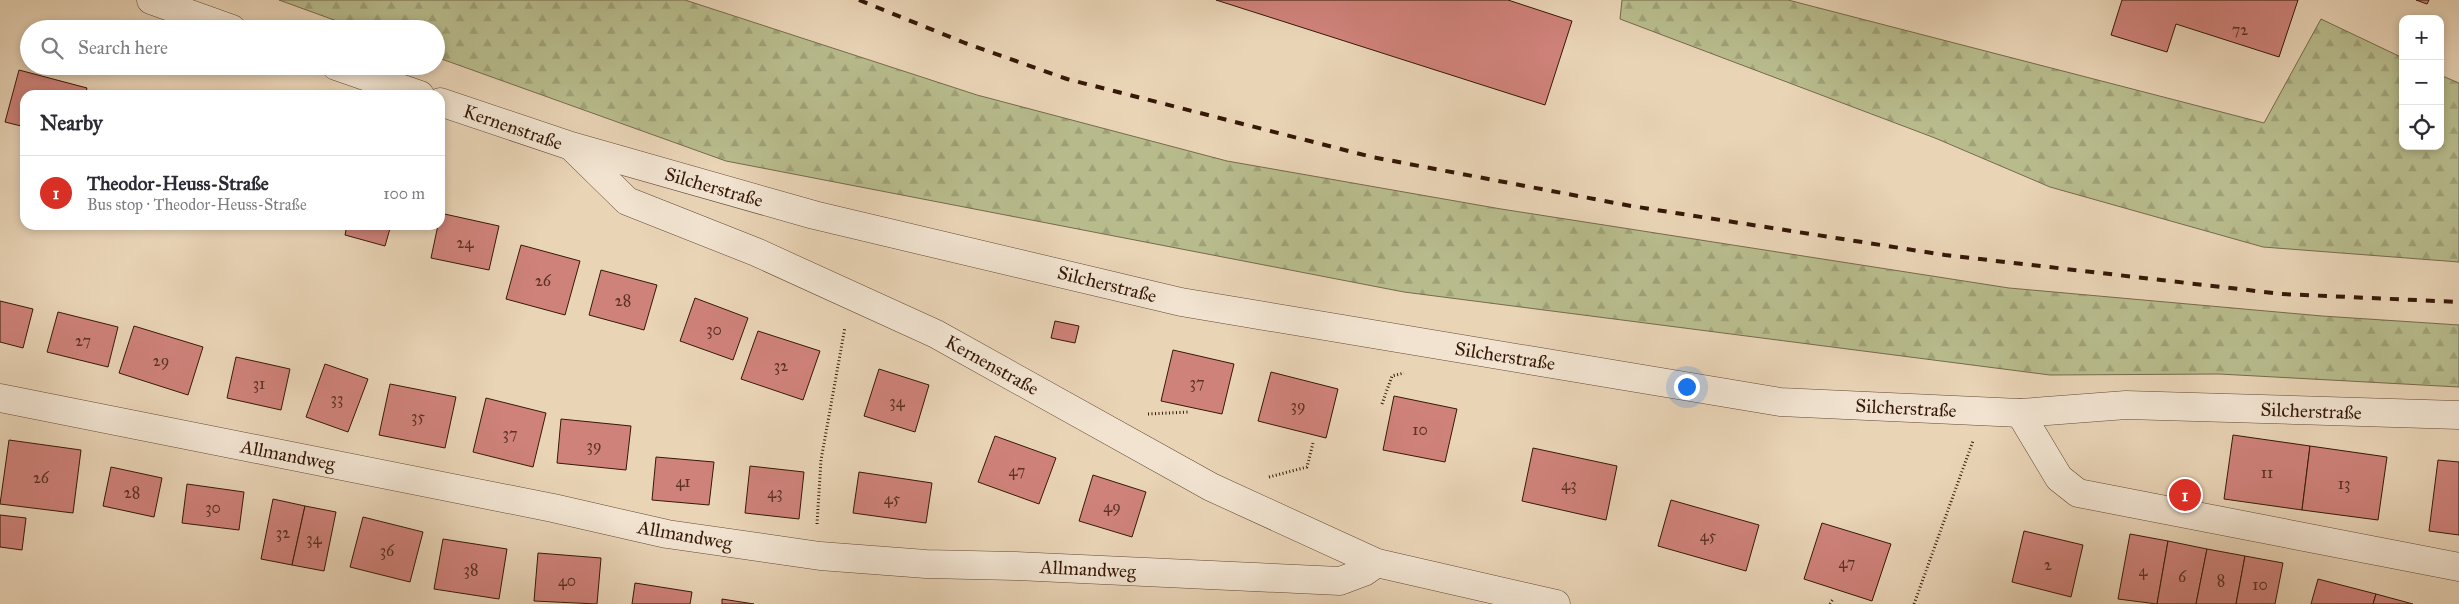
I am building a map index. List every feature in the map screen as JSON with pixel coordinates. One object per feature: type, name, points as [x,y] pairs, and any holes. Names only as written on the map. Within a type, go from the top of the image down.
[{"type":"street","points":[[151,0],[207,20]]},
{"type":"street","points":[[362,75],[406,90]]},
{"type":"street","name":"Kernenstraße","points":[[445,104],[571,146],[627,201],[756,252],[936,334],[1228,494],[1377,563],[1556,604]]},
{"type":"street","name":"Silcherstraße","points":[[571,146],[814,215],[1181,302],[1780,402],[2020,413],[2126,405],[2459,415]]},
{"type":"street","name":"Allmandweg","points":[[0,398],[553,508],[666,534],[839,557],[926,564],[1015,566],[1340,581],[1364,572],[1377,563]]},
{"type":"street","points":[[2020,413],[2059,478],[2078,493],[2459,567]]},
{"type":"path","points":[[839,557],[816,522],[821,460],[850,295]]},
{"type":"path","points":[[1914,604],[1976,433],[1948,410]]},
{"type":"path","points":[[1228,494],[1247,483],[1307,467],[1313,443]]},
{"type":"path","points":[[1830,604],[1833,599]]},
{"type":"green space","points":[[279,0],[685,0],[977,95],[1227,161],[1501,209],[2009,288],[2322,316],[2459,325],[2459,387],[2219,374],[2050,375],[1404,292],[726,161],[445,60],[445,20],[334,20]]},
{"type":"green space","points":[[1622,0],[1788,0],[2264,123],[2321,19],[2399,56],[2399,150],[2444,150],[2444,77],[2459,83],[2459,262],[2263,247],[2050,187],[1935,138],[1620,19]]},
{"type":"building","points":[[1216,0],[1508,0],[1572,21],[1545,105]]},
{"type":"building","points":[[2122,0],[2298,0],[2279,57],[2176,24],[2167,52],[2111,35]]},
{"type":"building","points":[[2416,0],[2429,0],[2427,4]]},
{"type":"building","points":[[19,70],[20,75],[38,75],[87,88],[86,90],[20,90],[20,126],[5,122]]},
{"type":"building","points":[[445,214],[499,226],[489,270],[431,258],[437,230],[445,230]]},
{"type":"building","points":[[346,230],[390,230],[385,246],[345,235]]},
{"type":"building","points":[[521,245],[580,261],[565,315],[506,299]]},
{"type":"building","points":[[601,270],[657,285],[644,330],[589,315]]},
{"type":"building","points":[[695,298],[748,318],[733,360],[680,341]]},
{"type":"building","points":[[0,301],[33,309],[23,348],[0,342]]},
{"type":"building","points":[[58,312],[118,327],[108,367],[47,352]]},
{"type":"building","points":[[1055,321],[1079,326],[1075,343],[1051,338]]},
{"type":"building","points":[[134,326],[203,347],[188,395],[119,373]]},
{"type":"building","points":[[758,331],[820,351],[803,400],[741,379]]},
{"type":"building","points":[[1173,350],[1234,364],[1222,414],[1161,401]]},
{"type":"building","points":[[236,357],[290,369],[281,410],[227,398]]},
{"type":"building","points":[[325,364],[368,379],[348,432],[306,417]]},
{"type":"building","points":[[879,369],[929,385],[915,432],[864,416]]},
{"type":"building","points":[[1271,372],[1338,389],[1326,438],[1258,421]]},
{"type":"building","points":[[390,384],[456,397],[445,448],[379,435]]},
{"type":"building","points":[[1394,396],[1457,409],[1445,462],[1383,450]]},
{"type":"building","points":[[486,398],[546,413],[533,467],[473,452]]},
{"type":"building","points":[[561,419],[631,426],[626,470],[557,463]]},
{"type":"building","points":[[2233,435],[2310,446],[2302,510],[2224,499]]},
{"type":"building","points":[[995,436],[1056,458],[1039,504],[978,482]]},
{"type":"building","points":[[9,440],[81,450],[73,513],[0,504]]},
{"type":"building","points":[[2310,446],[2387,457],[2378,520],[2302,510]]},
{"type":"building","points":[[1533,448],[1617,466],[1606,520],[1522,501]]},
{"type":"building","points":[[656,457],[714,462],[709,505],[652,500]]},
{"type":"building","points":[[2438,460],[2459,462],[2459,535],[2429,531]]},
{"type":"building","points":[[750,466],[804,472],[799,519],[745,513]]},
{"type":"building","points":[[111,467],[162,478],[154,517],[103,506]]},
{"type":"building","points":[[859,472],[932,483],[926,523],[853,513]]},
{"type":"building","points":[[1093,475],[1146,492],[1132,537],[1079,521]]},
{"type":"building","points":[[187,484],[244,492],[239,530],[182,523]]},
{"type":"building","points":[[273,499],[305,506],[292,565],[261,559]]},
{"type":"building","points":[[1671,500],[1759,525],[1746,571],[1658,546]]},
{"type":"building","points":[[305,506],[336,512],[324,571],[292,565]]},
{"type":"building","points":[[0,515],[26,518],[22,550],[0,547]]},
{"type":"building","points":[[363,517],[423,532],[410,582],[350,567]]},
{"type":"building","points":[[1822,523],[1891,544],[1872,601],[1804,579]]},
{"type":"building","points":[[2024,531],[2083,545],[2071,597],[2012,582]]},
{"type":"building","points":[[2130,534],[2168,541],[2157,604],[2118,599]]},
{"type":"building","points":[[443,539],[507,549],[499,599],[434,589]]},
{"type":"building","points":[[2168,541],[2207,549],[2196,604],[2157,604]]},
{"type":"building","points":[[2207,549],[2245,556],[2236,604],[2196,604]]},
{"type":"building","points":[[538,553],[601,558],[597,604],[534,601]]},
{"type":"building","points":[[2245,556],[2283,563],[2275,604],[2236,604]]},
{"type":"building","points":[[2318,579],[2376,594],[2373,604],[2311,604]]},
{"type":"building","points":[[635,583],[692,592],[690,604],[632,604]]},
{"type":"building","points":[[2376,594],[2413,604],[2373,604]]},
{"type":"building","points":[[722,599],[754,604],[722,604]]},
{"type":"railway","points":[[859,0],[965,43],[1067,79],[1372,157],[1631,206],[1945,255],[2282,294],[2459,302]]},
{"type":"place","name":"Theodor-Heuss-Straße","points":[[2185,495]]}]
